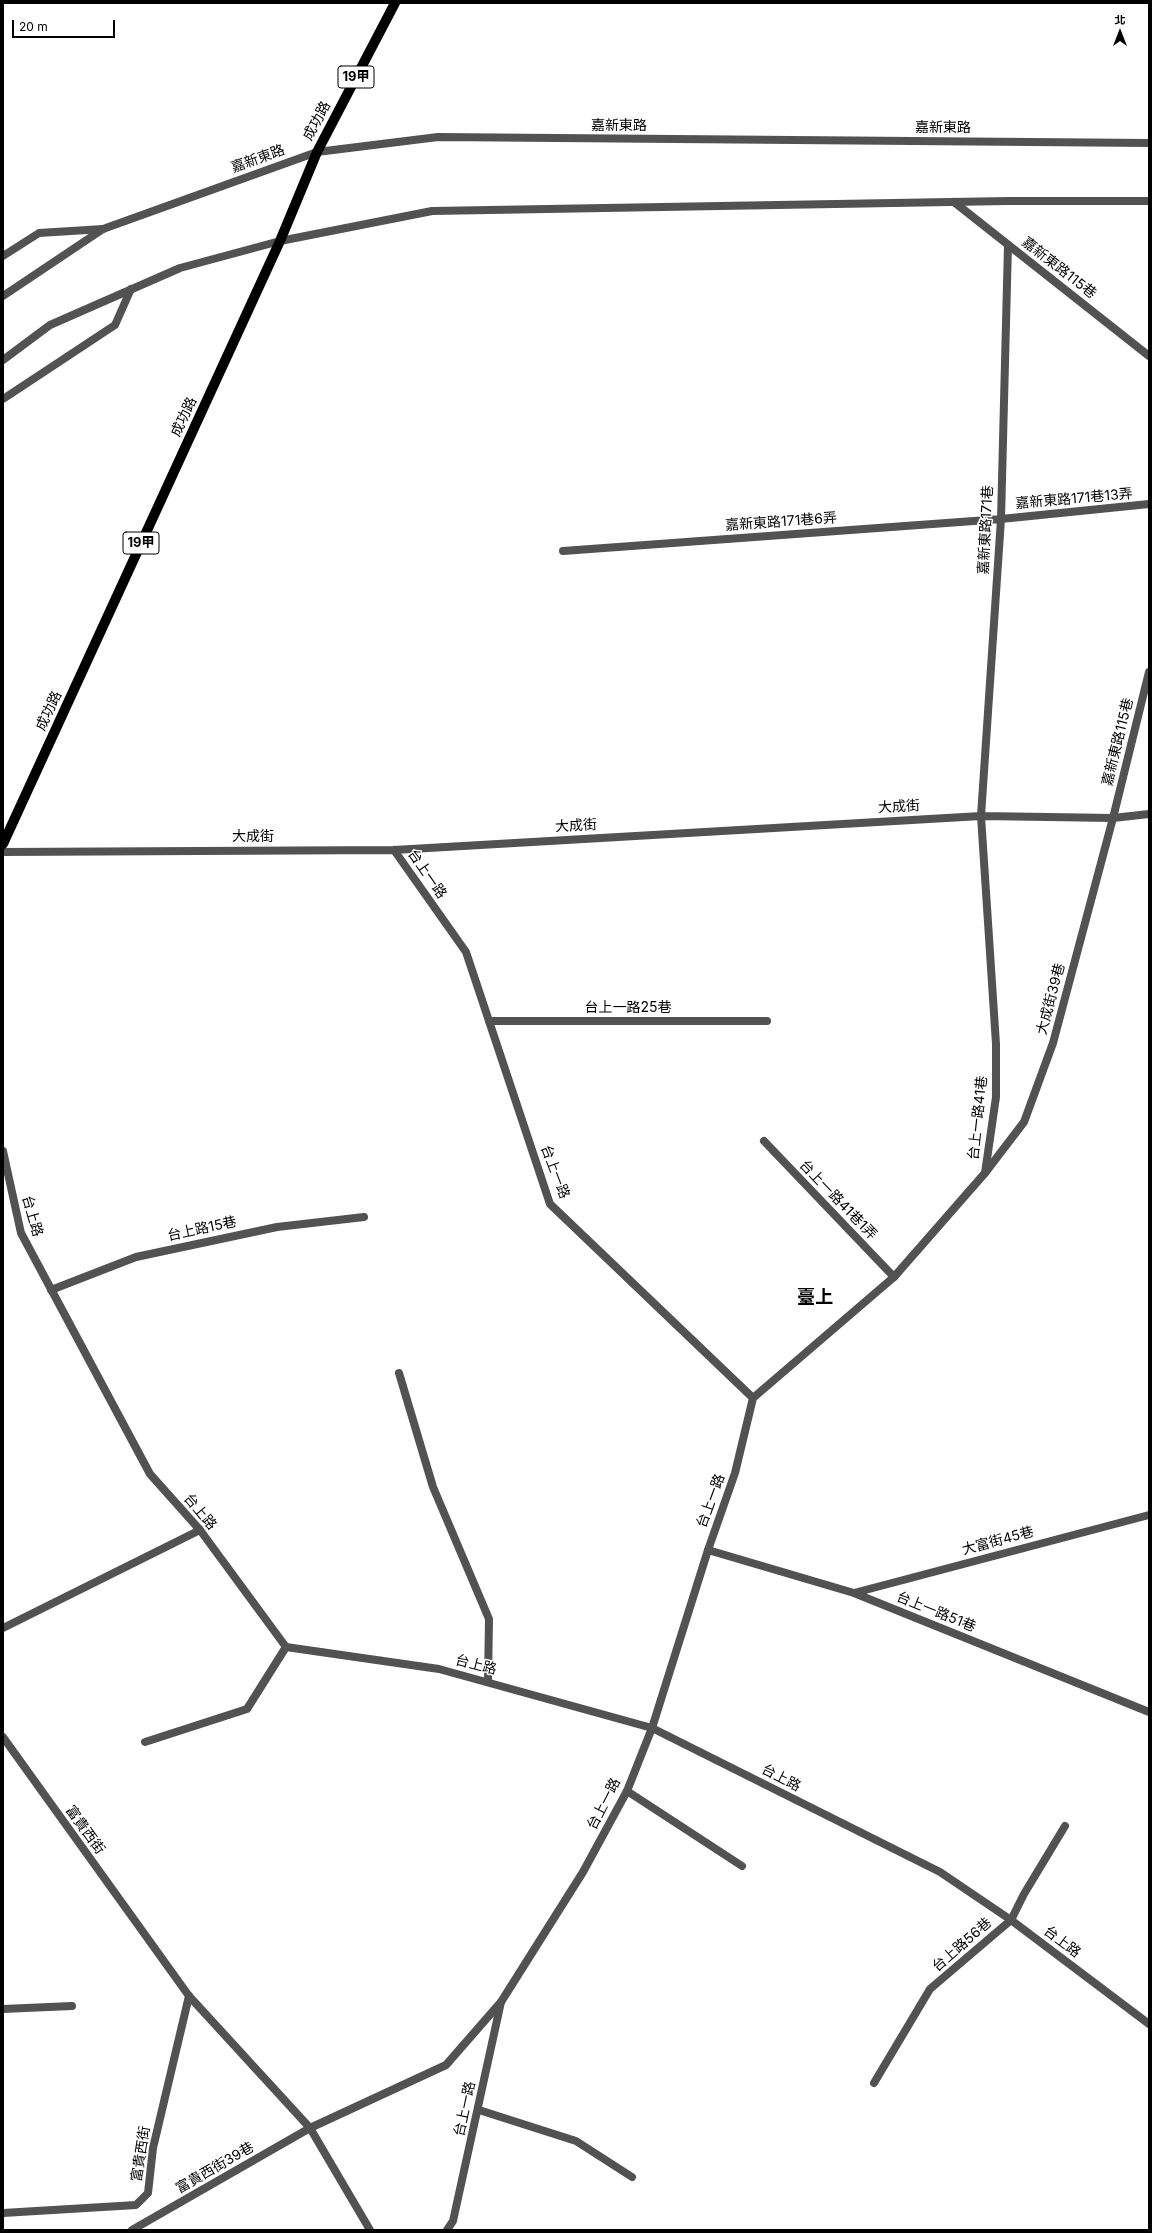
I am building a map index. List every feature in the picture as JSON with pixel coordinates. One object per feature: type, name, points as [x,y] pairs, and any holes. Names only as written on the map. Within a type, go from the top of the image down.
[{"type":"main road","name":"成功路","points":[[3,844],[280,241],[317,152],[395,3]]},
{"type":"street","name":"嘉新東路","points":[[3,296],[103,230],[317,152],[438,138],[1149,143]]},
{"type":"street","points":[[3,360],[50,325],[180,268],[280,241],[432,211],[954,202],[1149,201]]},
{"type":"street","name":"嘉新東路115巷","points":[[954,202],[1149,356]]},
{"type":"street","name":"嘉新東路","points":[[3,256],[38,233],[103,230]]},
{"type":"street","name":"嘉新東路171巷","points":[[981,816],[1001,518],[1008,245]]},
{"type":"street","points":[[3,399],[115,325],[131,289]]},
{"type":"street","name":"嘉新東路171巷13弄","points":[[1001,518],[1149,504]]},
{"type":"street","name":"嘉新東路171巷6弄","points":[[563,551],[1001,518]]},
{"type":"street","name":"嘉新東路115巷","points":[[1113,818],[1149,672]]},
{"type":"street","name":"大成街","points":[[3,852],[394,850],[981,816],[1113,818],[1149,814]]},
{"type":"street","name":"台上一路41巷","points":[[753,1398],[894,1277],[985,1173],[996,1097],[996,1044],[981,816]]},
{"type":"street","name":"大成街39巷","points":[[985,1173],[1024,1122],[1050,1050],[1113,818]]},
{"type":"street","name":"台上一路","points":[[394,850],[466,952],[550,1204],[753,1398],[735,1473],[708,1550],[652,1728],[627,1791],[583,1872],[501,2002],[479,2110],[453,2221],[447,2230]]},
{"type":"street","name":"台上一路25巷","points":[[489,1021],[767,1021]]},
{"type":"street","name":"台上一路41巷1弄","points":[[764,1141],[894,1277]]},
{"type":"street","name":"台上路","points":[[3,1151],[21,1233],[150,1474],[200,1530],[286,1647],[439,1669],[488,1681],[652,1728],[940,1872],[1012,1920],[1149,2024]]},
{"type":"street","name":"台上路15巷","points":[[51,1290],[136,1257],[276,1227],[364,1217]]},
{"type":"street","points":[[399,1373],[433,1487],[489,1619],[488,1681]]},
{"type":"street","name":"大富街45巷","points":[[854,1593],[1149,1515]]},
{"type":"street","points":[[3,1628],[200,1530]]},
{"type":"street","name":"台上一路51巷","points":[[708,1550],[854,1593],[1149,1712]]},
{"type":"street","points":[[145,1742],[247,1709],[286,1647]]},
{"type":"street","name":"富貴西街","points":[[3,1737],[189,1996],[310,2128],[370,2230]]},
{"type":"street","points":[[627,1791],[742,1866]]},
{"type":"street","name":"台上路56巷","points":[[874,2083],[930,1989],[1012,1920],[1024,1894],[1065,1826]]},
{"type":"street","name":"富貴西街","points":[[3,2213],[136,2205],[148,2193],[153,2148],[189,1996]]},
{"type":"street","name":"富貴西街39巷","points":[[132,2230],[310,2128],[446,2065],[501,2002]]},
{"type":"street","points":[[3,2009],[72,2006]]},
{"type":"street","points":[[479,2110],[576,2141],[632,2177]]},
{"type":"district","name":"臺上","points":[[815,1298]]}]
